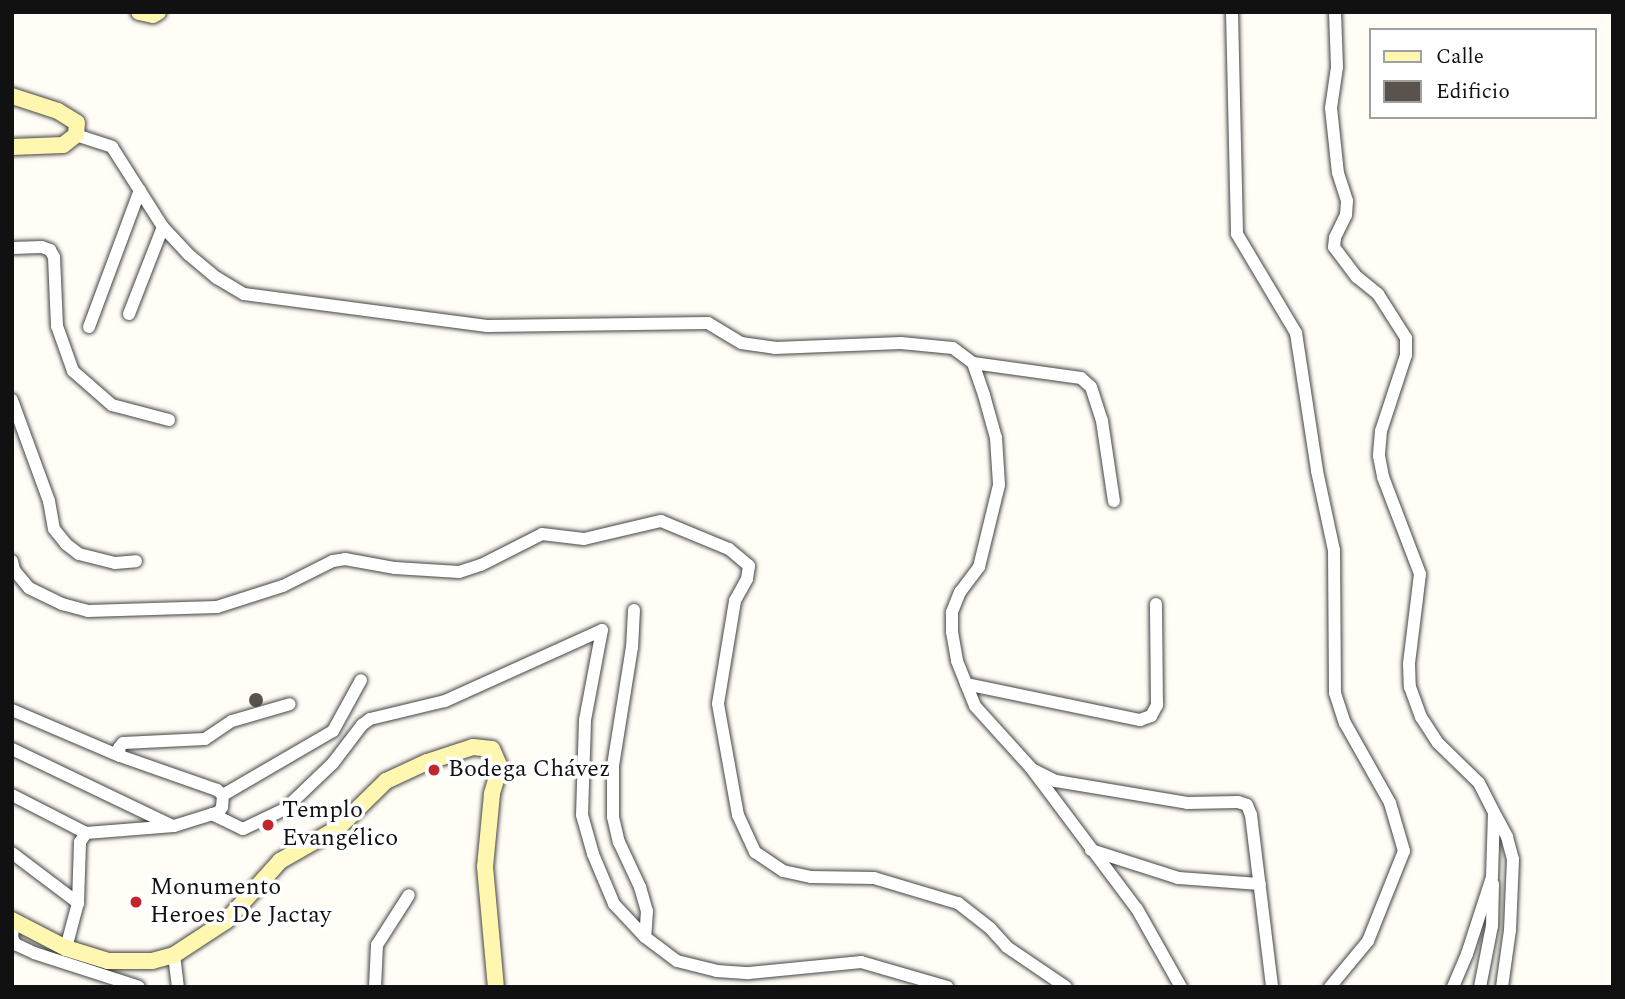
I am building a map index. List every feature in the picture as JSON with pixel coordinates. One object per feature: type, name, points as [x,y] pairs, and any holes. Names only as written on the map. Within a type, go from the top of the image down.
[{"type":"street","points":[[139,12],[153,15],[158,12]]},
{"type":"street","points":[[1232,12],[1237,234],[1296,333],[1317,471],[1334,550],[1335,694],[1345,723],[1390,803],[1404,851],[1368,941],[1330,987]]},
{"type":"street","points":[[1335,12],[1337,66],[1331,108],[1338,173],[1347,201],[1346,215],[1335,238],[1334,247],[1357,277],[1378,294],[1406,338],[1406,355],[1381,431],[1379,456],[1390,498],[1420,574],[1409,664],[1410,687],[1421,717],[1438,743],[1479,783],[1507,837],[1513,859],[1510,930],[1502,987]]},
{"type":"street","points":[[12,96],[70,117],[77,123],[76,135],[63,145],[12,147]]},
{"type":"street","points":[[76,135],[112,147],[163,227],[207,270],[244,294],[487,326],[708,323],[741,343],[775,348],[932,343],[953,348],[973,363],[1081,378],[1090,387],[1102,421],[1114,501]]},
{"type":"street","points":[[89,327],[139,190]]},
{"type":"street","points":[[129,314],[163,227]]},
{"type":"street","points":[[12,247],[43,247],[50,250],[54,257],[57,326],[73,371],[112,405],[169,420]]},
{"type":"street","points":[[973,363],[996,438],[999,485],[979,567],[960,592],[953,612],[955,651],[965,684],[975,706],[1031,768],[1090,850],[1137,909],[1181,987]]},
{"type":"street","points":[[12,400],[49,501],[54,529],[66,544],[79,554],[115,564],[136,561]]},
{"type":"street","points":[[12,561],[14,569],[29,588],[62,604],[88,611],[217,607],[283,586],[333,561],[345,559],[395,568],[459,572],[481,565],[542,534],[584,539],[661,521],[684,530],[729,549],[743,558],[749,566],[747,579],[735,601],[718,704],[738,815],[745,837],[755,852],[783,871],[811,877],[874,878],[958,903],[990,928],[1007,947],[1066,987]]},
{"type":"street","points":[[965,684],[1140,720],[1152,716],[1157,705],[1156,604]]},
{"type":"street","points":[[634,610],[632,647],[613,765],[613,817],[619,842],[640,887],[647,911],[645,937]]},
{"type":"street","points":[[212,814],[243,829],[285,809],[333,763],[362,725],[370,719],[445,701],[602,630],[585,720],[582,815],[593,854],[614,904],[645,937],[677,961],[717,971],[749,973],[861,962],[947,987]]},
{"type":"street","points":[[223,795],[333,731],[361,680]]},
{"type":"street","points":[[120,756],[119,748],[123,743],[205,739],[232,720],[290,704]]},
{"type":"street","points":[[12,710],[120,756],[216,790],[223,795]]},
{"type":"street","points":[[139,987],[34,953],[15,944],[12,937],[13,922],[66,948],[108,961],[152,961],[174,955],[226,921],[280,861],[338,828],[386,781],[427,762],[473,747],[492,749],[500,767],[492,794],[485,867],[496,987]]},
{"type":"street","points":[[12,749],[174,826]]},
{"type":"street","points":[[1031,768],[1056,781],[1187,803],[1238,802],[1248,805],[1272,987]]},
{"type":"street","points":[[12,795],[86,833],[174,826],[212,814],[222,807],[223,795]]},
{"type":"street","points":[[1480,987],[1492,926],[1494,813]]},
{"type":"street","points":[[66,948],[78,903],[79,853],[86,833]]},
{"type":"street","points":[[1090,850],[1178,878],[1260,884]]},
{"type":"street","points":[[12,853],[78,903]]},
{"type":"street","points":[[1453,987],[1467,954],[1492,877]]},
{"type":"street","points":[[374,987],[377,946],[409,895]]},
{"type":"street","points":[[174,955],[178,987]]},
{"type":"building","points":[[256,693],[261,695],[261,705],[256,707],[251,705],[249,700],[251,695]]},
{"type":"place","name":"Bodega Chávez","points":[[434,770]]},
{"type":"place","name":"Templo Evangélico","points":[[268,825]]},
{"type":"place","name":"Monumento Heroes De Jactay","points":[[136,902]]}]
